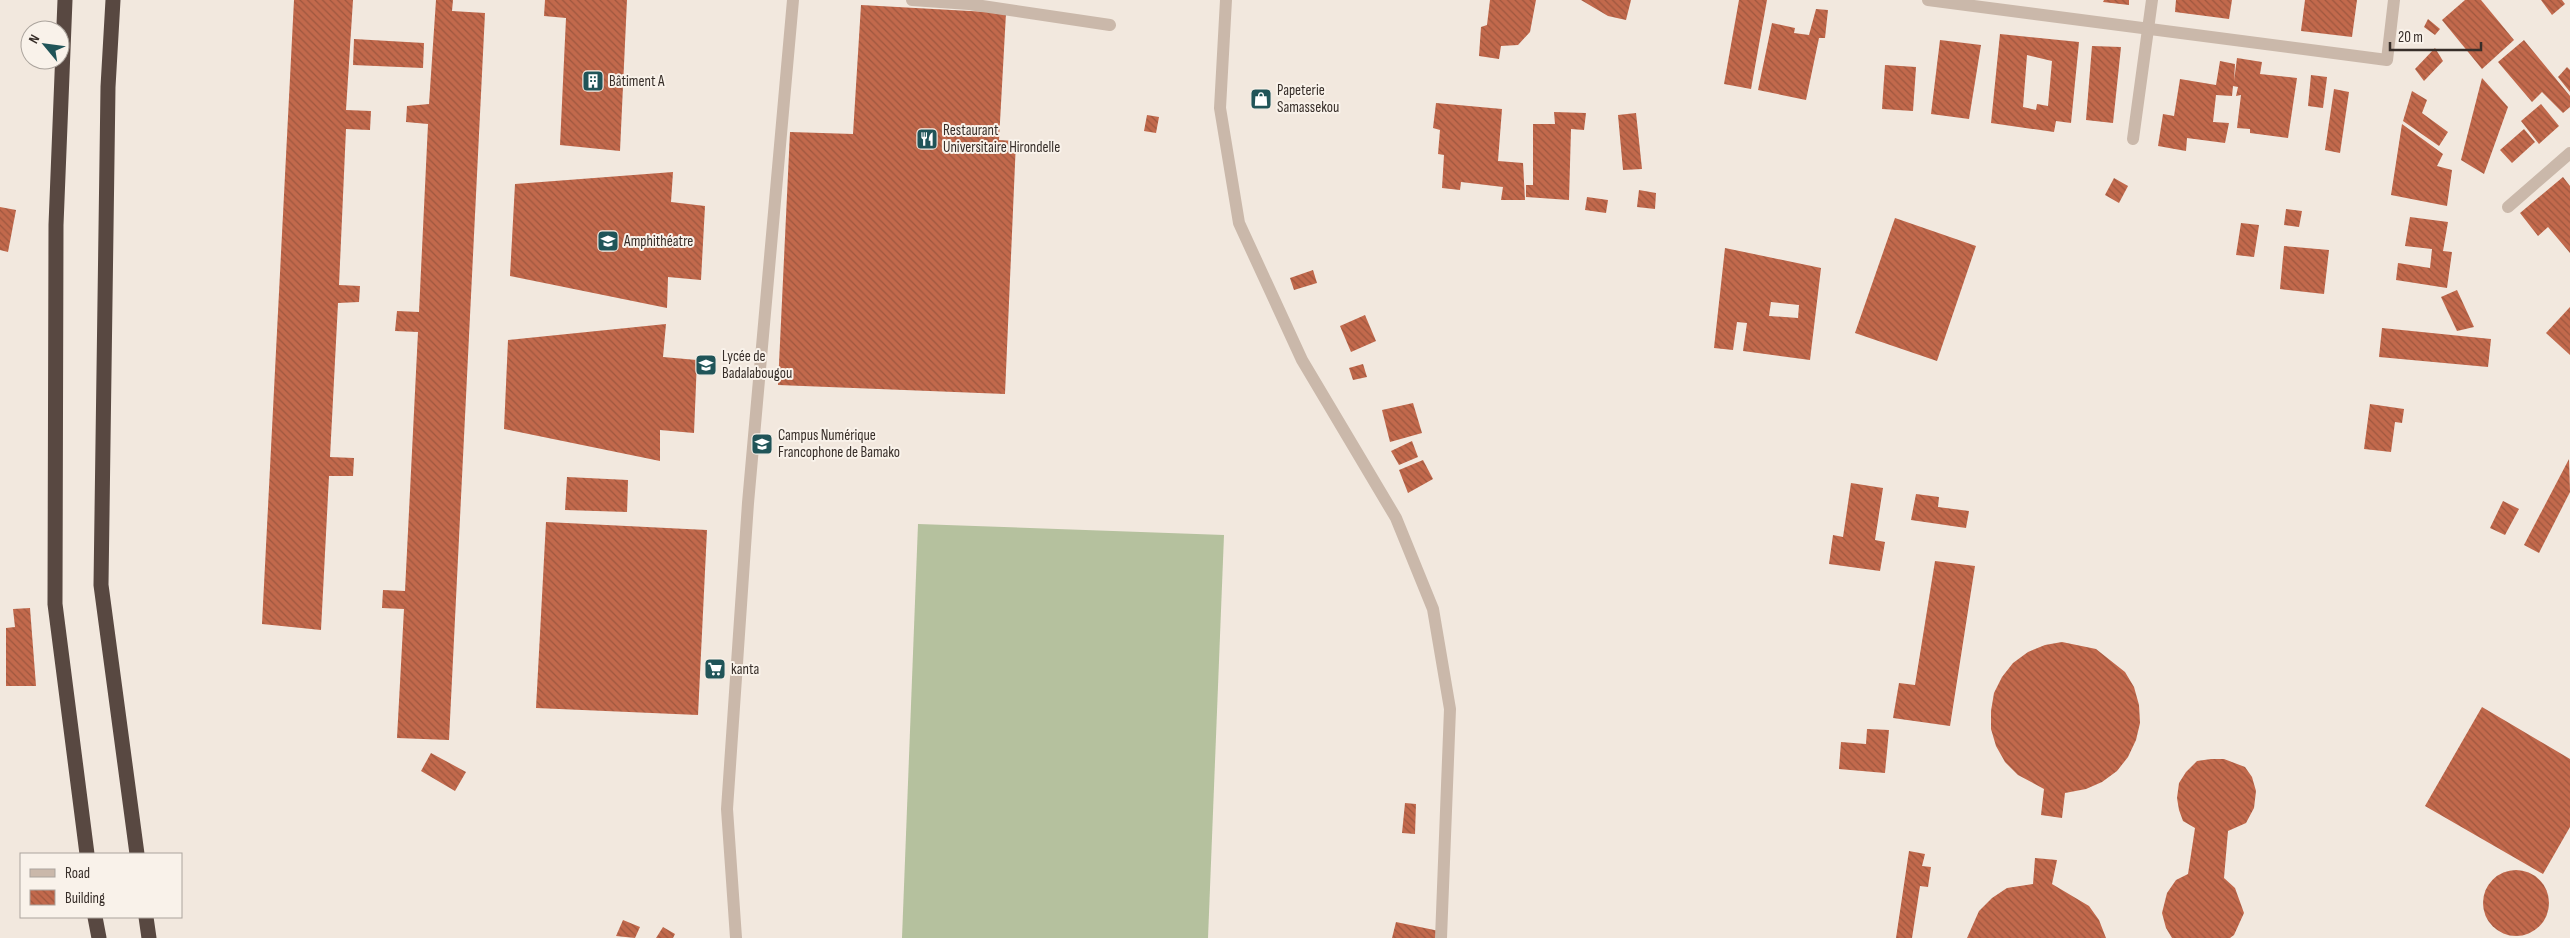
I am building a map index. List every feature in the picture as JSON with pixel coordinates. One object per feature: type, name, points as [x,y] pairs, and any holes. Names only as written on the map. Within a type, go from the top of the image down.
[{"type":"highway","points":[[65,0],[56,225],[55,604],[87,853]]},
{"type":"highway","points":[[113,0],[108,87],[101,585],[137,853]]},
{"type":"highway","points":[[96,918],[98,938]]},
{"type":"highway","points":[[146,918],[148,938]]},
{"type":"street","points":[[736,938],[727,809],[748,503],[792,0]]},
{"type":"street","points":[[912,0],[969,4],[1110,25]]},
{"type":"street","points":[[1226,0],[1220,108],[1239,223],[1302,360],[1396,518],[1433,609],[1450,709],[1441,938]]},
{"type":"street","points":[[1928,0],[2386,60],[2394,0]]},
{"type":"street","points":[[2134,139],[2152,0]]},
{"type":"street","points":[[2508,207],[2570,152]]},
{"type":"green space","points":[[918,524],[1224,535],[1208,938],[902,938]]},
{"type":"building","points":[[294,0],[353,0],[346,110],[371,111],[370,130],[346,129],[339,285],[360,286],[359,302],[338,303],[330,457],[354,458],[353,476],[329,476],[321,630],[262,624]]},
{"type":"building","points":[[436,0],[453,0],[452,11],[485,13],[449,740],[397,738],[404,609],[382,608],[383,590],[405,591],[418,332],[395,331],[397,311],[419,312],[428,124],[406,122],[407,106],[429,104]]},
{"type":"building","name":"Bâtiment A","points":[[545,0],[627,0],[620,151],[560,145],[566,18],[544,16]]},
{"type":"building","points":[[1490,0],[1536,0],[1530,32],[1518,45],[1501,46],[1499,59],[1479,56],[1481,27],[1487,25]]},
{"type":"building","points":[[1581,0],[1631,0],[1626,20],[1608,16]]},
{"type":"building","points":[[1739,0],[1767,0],[1751,89],[1724,84]]},
{"type":"building","points":[[2104,0],[2129,0],[2129,5],[2103,2]]},
{"type":"building","points":[[2176,0],[2232,0],[2229,19],[2175,12]]},
{"type":"building","points":[[2305,0],[2357,0],[2352,37],[2301,31]]},
{"type":"building","points":[[2465,0],[2481,0],[2514,40],[2482,69],[2442,20]]},
{"type":"building","points":[[2541,0],[2562,0],[2565,4],[2552,15]]},
{"type":"building","points":[[861,5],[1006,13],[999,140],[1016,141],[1005,394],[778,385],[790,132],[853,134]]},
{"type":"building","points":[[1816,9],[1828,10],[1825,38],[1819,38],[1806,100],[1758,90],[1772,23],[1795,28],[1794,33],[1809,35]]},
{"type":"building","points":[[2428,19],[2440,29],[2435,35],[2424,27]]},
{"type":"building","points":[[2000,34],[2079,42],[2071,123],[2056,121],[2054,132],[1991,123]],"holes":[[[2027,55],[2052,61],[2048,106],[2037,104],[2036,110],[2023,107]]]},
{"type":"building","points":[[354,39],[424,43],[423,68],[353,65]]},
{"type":"building","points":[[1940,40],[1981,45],[1969,119],[1931,114]]},
{"type":"building","points":[[2524,40],[2570,96],[2570,107],[2563,113],[2542,92],[2532,102],[2498,62]]},
{"type":"building","points":[[2092,46],[2121,47],[2113,123],[2086,120]]},
{"type":"building","points":[[2435,48],[2443,61],[2424,81],[2415,69]]},
{"type":"building","points":[[2237,58],[2262,62],[2260,74],[2297,78],[2288,138],[2250,133],[2250,129],[2237,128],[2241,95],[2236,96],[2238,87],[2233,86],[2232,96],[2216,95],[2213,122],[2229,123],[2225,143],[2187,138],[2186,151],[2158,146],[2163,114],[2174,116],[2180,79],[2216,85],[2220,61],[2235,64],[2234,81]]},
{"type":"building","points":[[1885,65],[1916,67],[1913,111],[1882,109]]},
{"type":"building","points":[[2567,67],[2570,70],[2570,92],[2558,77]]},
{"type":"building","points":[[2311,75],[2327,77],[2323,108],[2308,106]]},
{"type":"building","points":[[2482,78],[2508,107],[2484,174],[2461,160]]},
{"type":"building","points":[[2334,89],[2349,92],[2340,153],[2325,150]]},
{"type":"building","points":[[2412,91],[2427,100],[2422,113],[2448,132],[2439,146],[2403,121]]},
{"type":"building","points":[[1436,103],[1502,109],[1498,161],[1523,163],[1525,200],[1501,200],[1503,187],[1461,182],[1460,190],[1442,188],[1444,155],[1438,154],[1440,130],[1433,128]]},
{"type":"building","points":[[2541,104],[2559,126],[2539,144],[2521,121]]},
{"type":"building","points":[[1554,112],[1586,113],[1584,130],[1571,129],[1569,200],[1526,197],[1526,185],[1533,185],[1533,124],[1555,124]]},
{"type":"building","points":[[1636,113],[1642,169],[1623,170],[1618,115]]},
{"type":"building","points":[[1147,115],[1159,117],[1156,133],[1144,131]]},
{"type":"building","points":[[2402,124],[2443,154],[2437,166],[2452,170],[2447,206],[2391,195]]},
{"type":"building","points":[[2524,129],[2535,142],[2512,163],[2500,150]]},
{"type":"building","name":"Amphithéatre","points":[[673,172],[671,202],[705,206],[701,280],[668,277],[667,308],[510,276],[515,184]]},
{"type":"building","points":[[2563,177],[2570,186],[2570,253],[2548,227],[2538,236],[2520,213]]},
{"type":"building","points":[[2114,178],[2128,186],[2119,203],[2105,195]]},
{"type":"building","points":[[1639,190],[1656,193],[1655,209],[1637,207]]},
{"type":"building","points":[[1587,197],[1608,200],[1606,213],[1585,210]]},
{"type":"building","points":[[0,207],[16,210],[8,252],[0,250]]},
{"type":"building","points":[[2286,209],[2302,211],[2299,227],[2284,225]]},
{"type":"building","points":[[2410,217],[2448,222],[2443,251],[2452,252],[2447,288],[2396,280],[2398,263],[2430,268],[2432,249],[2405,246]]},
{"type":"building","points":[[1895,218],[1976,246],[1937,361],[1855,333]]},
{"type":"building","points":[[2241,223],[2259,225],[2254,257],[2236,255]]},
{"type":"building","points":[[2284,246],[2329,250],[2324,294],[2280,289]]},
{"type":"building","points":[[1725,248],[1821,268],[1810,360],[1743,351],[1747,323],[1737,322],[1733,350],[1714,348]],"holes":[[[1771,302],[1799,305],[1798,318],[1769,316]]]},
{"type":"building","points":[[1313,270],[1317,283],[1294,290],[1290,278]]},
{"type":"building","points":[[2457,290],[2474,327],[2457,331],[2441,297]]},
{"type":"building","points":[[2570,307],[2570,355],[2546,333]]},
{"type":"building","points":[[1365,315],[1376,341],[1351,352],[1340,326]]},
{"type":"building","points":[[666,324],[663,357],[697,360],[694,433],[660,430],[660,461],[504,429],[508,340]]},
{"type":"building","points":[[2382,328],[2491,339],[2488,367],[2379,357]]},
{"type":"building","points":[[1363,364],[1367,377],[1353,380],[1349,368]]},
{"type":"building","points":[[1413,403],[1422,433],[1390,442],[1382,410]]},
{"type":"building","points":[[2370,404],[2404,409],[2402,423],[2395,422],[2391,452],[2364,449]]},
{"type":"building","points":[[1412,441],[1418,457],[1399,465],[1391,451]]},
{"type":"building","points":[[2569,459],[2570,492],[2539,553],[2524,545]]},
{"type":"building","points":[[1423,460],[1433,479],[1408,493],[1399,470]]},
{"type":"building","points":[[567,477],[628,480],[627,512],[565,510]]},
{"type":"building","points":[[1851,483],[1883,488],[1875,540],[1885,542],[1880,571],[1829,564],[1833,535],[1843,537]]},
{"type":"building","points":[[1916,494],[1939,497],[1938,507],[1969,511],[1966,528],[1911,520]]},
{"type":"building","points":[[2503,501],[2519,509],[2505,535],[2490,528]]},
{"type":"building","points":[[546,522],[707,530],[698,715],[536,708]]},
{"type":"building","points":[[1935,561],[1975,566],[1950,726],[1893,718],[1899,683],[1915,685]]},
{"type":"building","points":[[30,608],[36,686],[6,686],[6,628],[15,627],[13,609]]},
{"type":"building","points":[[2062,642],[2096,649],[2125,672],[2134,687],[2139,705],[2140,723],[2136,740],[2128,757],[2117,771],[2102,782],[2086,789],[2065,793],[2062,818],[2041,815],[2044,789],[2018,775],[2005,762],[1996,746],[1991,729],[1991,711],[1994,693],[2002,677],[2013,663],[2028,652],[2045,645]]},
{"type":"building","points":[[2482,707],[2570,759],[2570,827],[2543,874],[2425,806]]},
{"type":"building","points":[[1867,729],[1889,730],[1885,773],[1839,769],[1841,742],[1866,744]]},
{"type":"building","points":[[431,753],[466,772],[455,791],[421,771]]},
{"type":"building","points":[[2224,759],[2245,767],[2252,777],[2256,791],[2254,808],[2246,823],[2228,831],[2224,878],[2235,888],[2244,913],[2234,935],[2230,938],[2172,938],[2166,928],[2162,913],[2167,893],[2176,880],[2188,874],[2195,828],[2183,821],[2179,810],[2177,798],[2179,783],[2186,772],[2197,761]]},
{"type":"building","points":[[1405,803],[1416,804],[1415,834],[1402,833]]},
{"type":"building","points":[[1909,851],[1925,854],[1922,866],[1931,867],[1928,887],[1920,886],[1912,938],[1896,938]]},
{"type":"building","points":[[2035,858],[2057,860],[2052,884],[2089,906],[2099,920],[2106,938],[1967,938],[1979,911],[1992,898],[2007,888],[2033,884]]},
{"type":"building","points":[[2516,870],[2529,873],[2539,880],[2546,890],[2549,903],[2546,916],[2539,926],[2529,933],[2516,936],[2503,933],[2493,926],[2486,916],[2483,903],[2486,890],[2493,880],[2503,873]]},
{"type":"building","points":[[623,920],[640,927],[635,938],[616,936]]},
{"type":"building","points":[[1396,922],[1439,931],[1437,938],[1392,938]]},
{"type":"building","points":[[663,927],[675,934],[673,938],[656,938]]},
{"type":"place","name":"Bâtiment A","points":[[593,81]]},
{"type":"place","name":"Papeterie Samassekou","points":[[1261,99]]},
{"type":"place","name":"Restaurant Universitaire Hirondelle","points":[[927,139]]},
{"type":"place","name":"Amphithéatre","points":[[608,241]]},
{"type":"place","name":"Lycée de Badalabougou","points":[[706,365]]},
{"type":"place","name":"Campus Numérique Francophone de Bamako","points":[[762,444]]},
{"type":"place","name":"kanta","points":[[715,669]]}]
